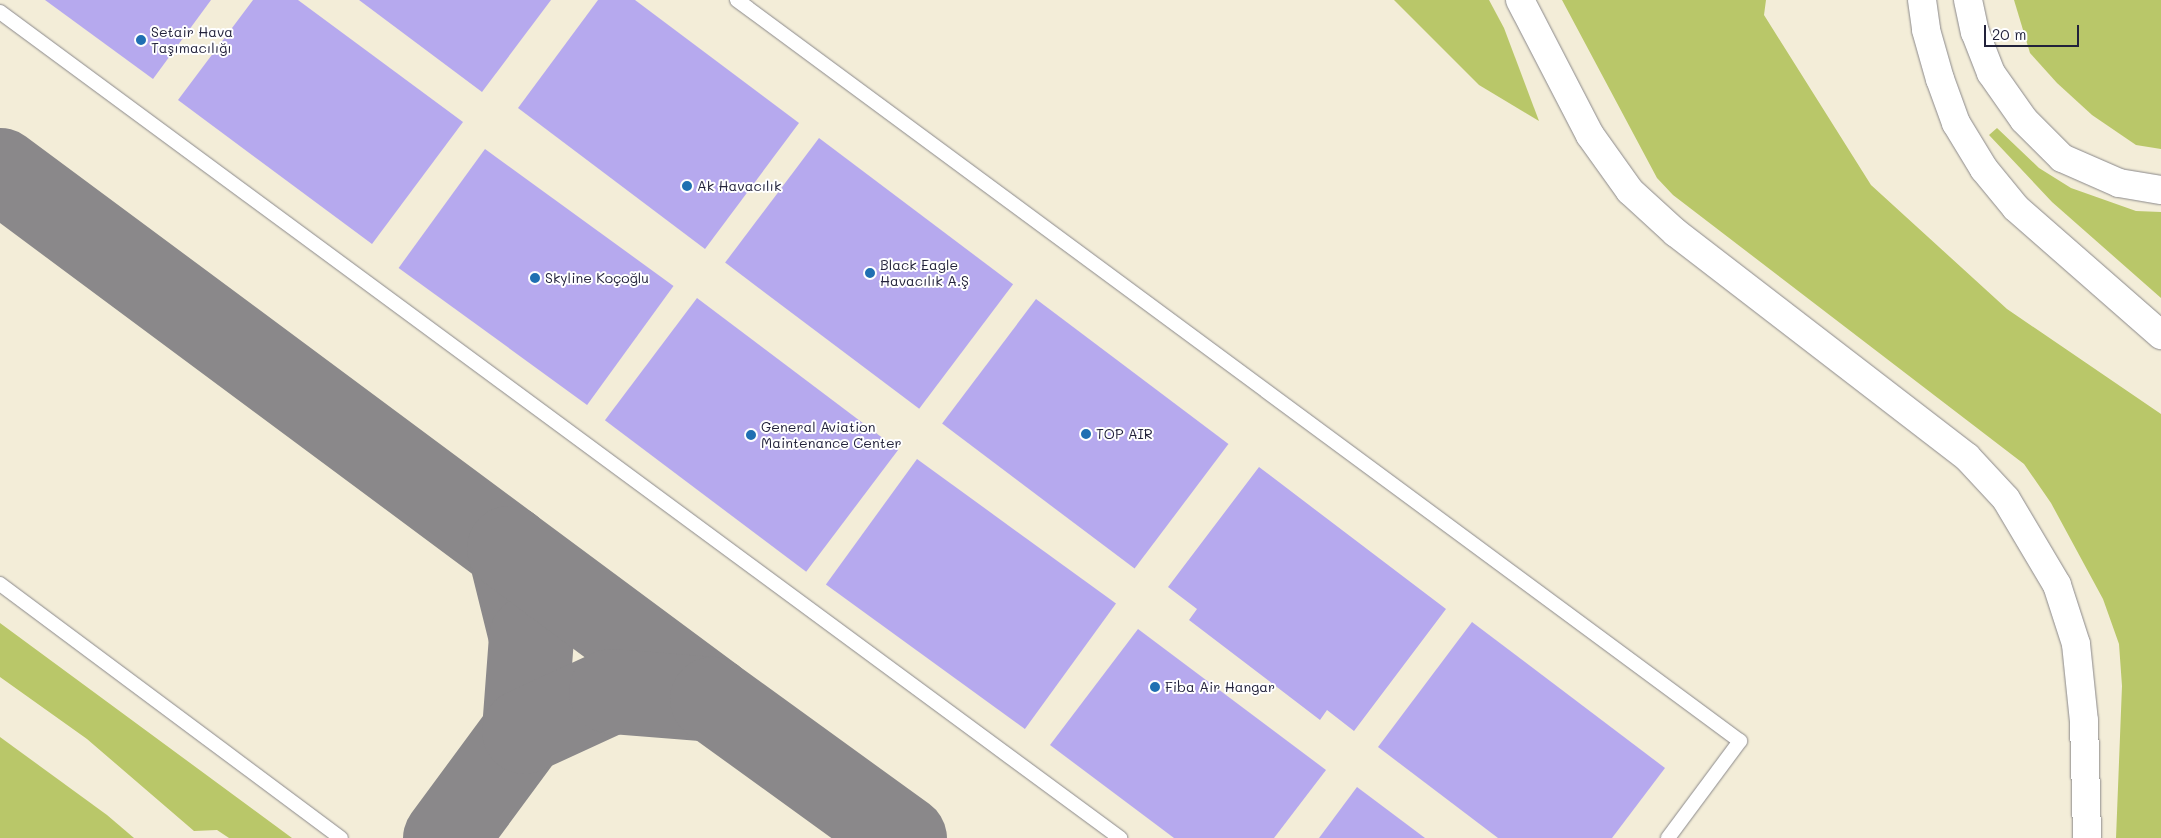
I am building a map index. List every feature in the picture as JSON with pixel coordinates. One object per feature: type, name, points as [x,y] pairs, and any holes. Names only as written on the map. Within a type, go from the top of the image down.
[{"type":"street","points":[[1520,0],[1590,135],[1630,192],[1676,233],[1967,457],[2006,499],[2057,585],[2076,644],[2084,721],[2087,838]]},
{"type":"street","points":[[1922,0],[1926,30],[1940,79],[1956,123],[1984,169],[2023,215],[2161,335]]},
{"type":"street","points":[[1968,0],[1991,73],[2024,120],[2062,158],[2119,183],[2161,190]]},
{"type":"lane","points":[[737,0],[1740,741],[1668,838]]},
{"type":"lane","points":[[0,12],[1120,838]]},
{"type":"lane","points":[[0,584],[341,838]]},
{"type":"green space","points":[[1394,0],[1489,0],[1504,28],[1539,121],[1479,85]]},
{"type":"green space","points":[[1562,0],[1766,0],[1764,15],[1871,185],[2007,309],[2161,414],[2161,838],[2116,838],[2122,686],[2119,644],[2103,599],[2051,503],[2024,464],[1673,195],[1657,178]]},
{"type":"green space","points":[[2014,0],[2161,0],[2161,149],[2136,145],[2092,115],[2057,83],[2030,53]]},
{"type":"green space","points":[[1997,128],[2039,168],[2071,188],[2136,211],[2161,212],[2161,298],[2052,202],[1989,135]]},
{"type":"green space","points":[[0,623],[292,838],[229,838],[217,830],[194,831],[87,739],[0,677]]},
{"type":"green space","points":[[0,737],[107,815],[134,838],[0,838]]},
{"type":"building","name":"Setair Hava Taşımacılığı","points":[[45,0],[211,0],[153,79]]},
{"type":"building","points":[[253,0],[298,0],[463,122],[372,244],[178,100]]},
{"type":"building","points":[[359,0],[551,0],[482,92]]},
{"type":"building","name":"Ak Havacılık","points":[[598,0],[635,0],[799,123],[705,249],[518,108]]},
{"type":"building","name":"Black Eagle Havacılık A.Ş","points":[[819,138],[1013,284],[919,409],[725,263]]},
{"type":"building","name":"Skyline Koçoğlu","points":[[485,149],[674,286],[587,405],[399,268]]},
{"type":"building","name":"General Aviation Maintenance Center","points":[[697,298],[898,450],[806,572],[605,420]]},
{"type":"building","name":"TOP AIR","points":[[1036,299],[1228,444],[1135,569],[942,424]]},
{"type":"building","points":[[917,459],[1116,604],[1025,729],[826,584]]},
{"type":"building","points":[[1259,467],[1446,609],[1354,731],[1327,710],[1320,720],[1189,620],[1197,609],[1168,587]]},
{"type":"building","points":[[1472,622],[1665,768],[1612,838],[1498,838],[1378,747]]},
{"type":"building","name":"Fiba Air Hangar","points":[[1138,629],[1326,770],[1274,838],[1174,838],[1050,745]]},
{"type":"building","points":[[1357,787],[1425,838],[1319,838]]},
{"type":"taxiway","points":[[0,170],[509,548],[531,637],[524,731]]},
{"type":"taxiway","points":[[509,548],[712,699]]},
{"type":"taxiway","points":[[445,838],[524,731],[611,691],[712,699],[904,838]]},
{"type":"place","name":"Setair Hava Taşımacılığı","points":[[141,40]]},
{"type":"place","name":"Ak Havacılık","points":[[687,186]]},
{"type":"place","name":"Black Eagle Havacılık A.Ş","points":[[870,273]]},
{"type":"place","name":"Skyline Koçoğlu","points":[[535,278]]},
{"type":"place","name":"TOP AIR","points":[[1086,434]]},
{"type":"place","name":"General Aviation Maintenance Center","points":[[751,435]]},
{"type":"place","name":"Fiba Air Hangar","points":[[1155,687]]}]
